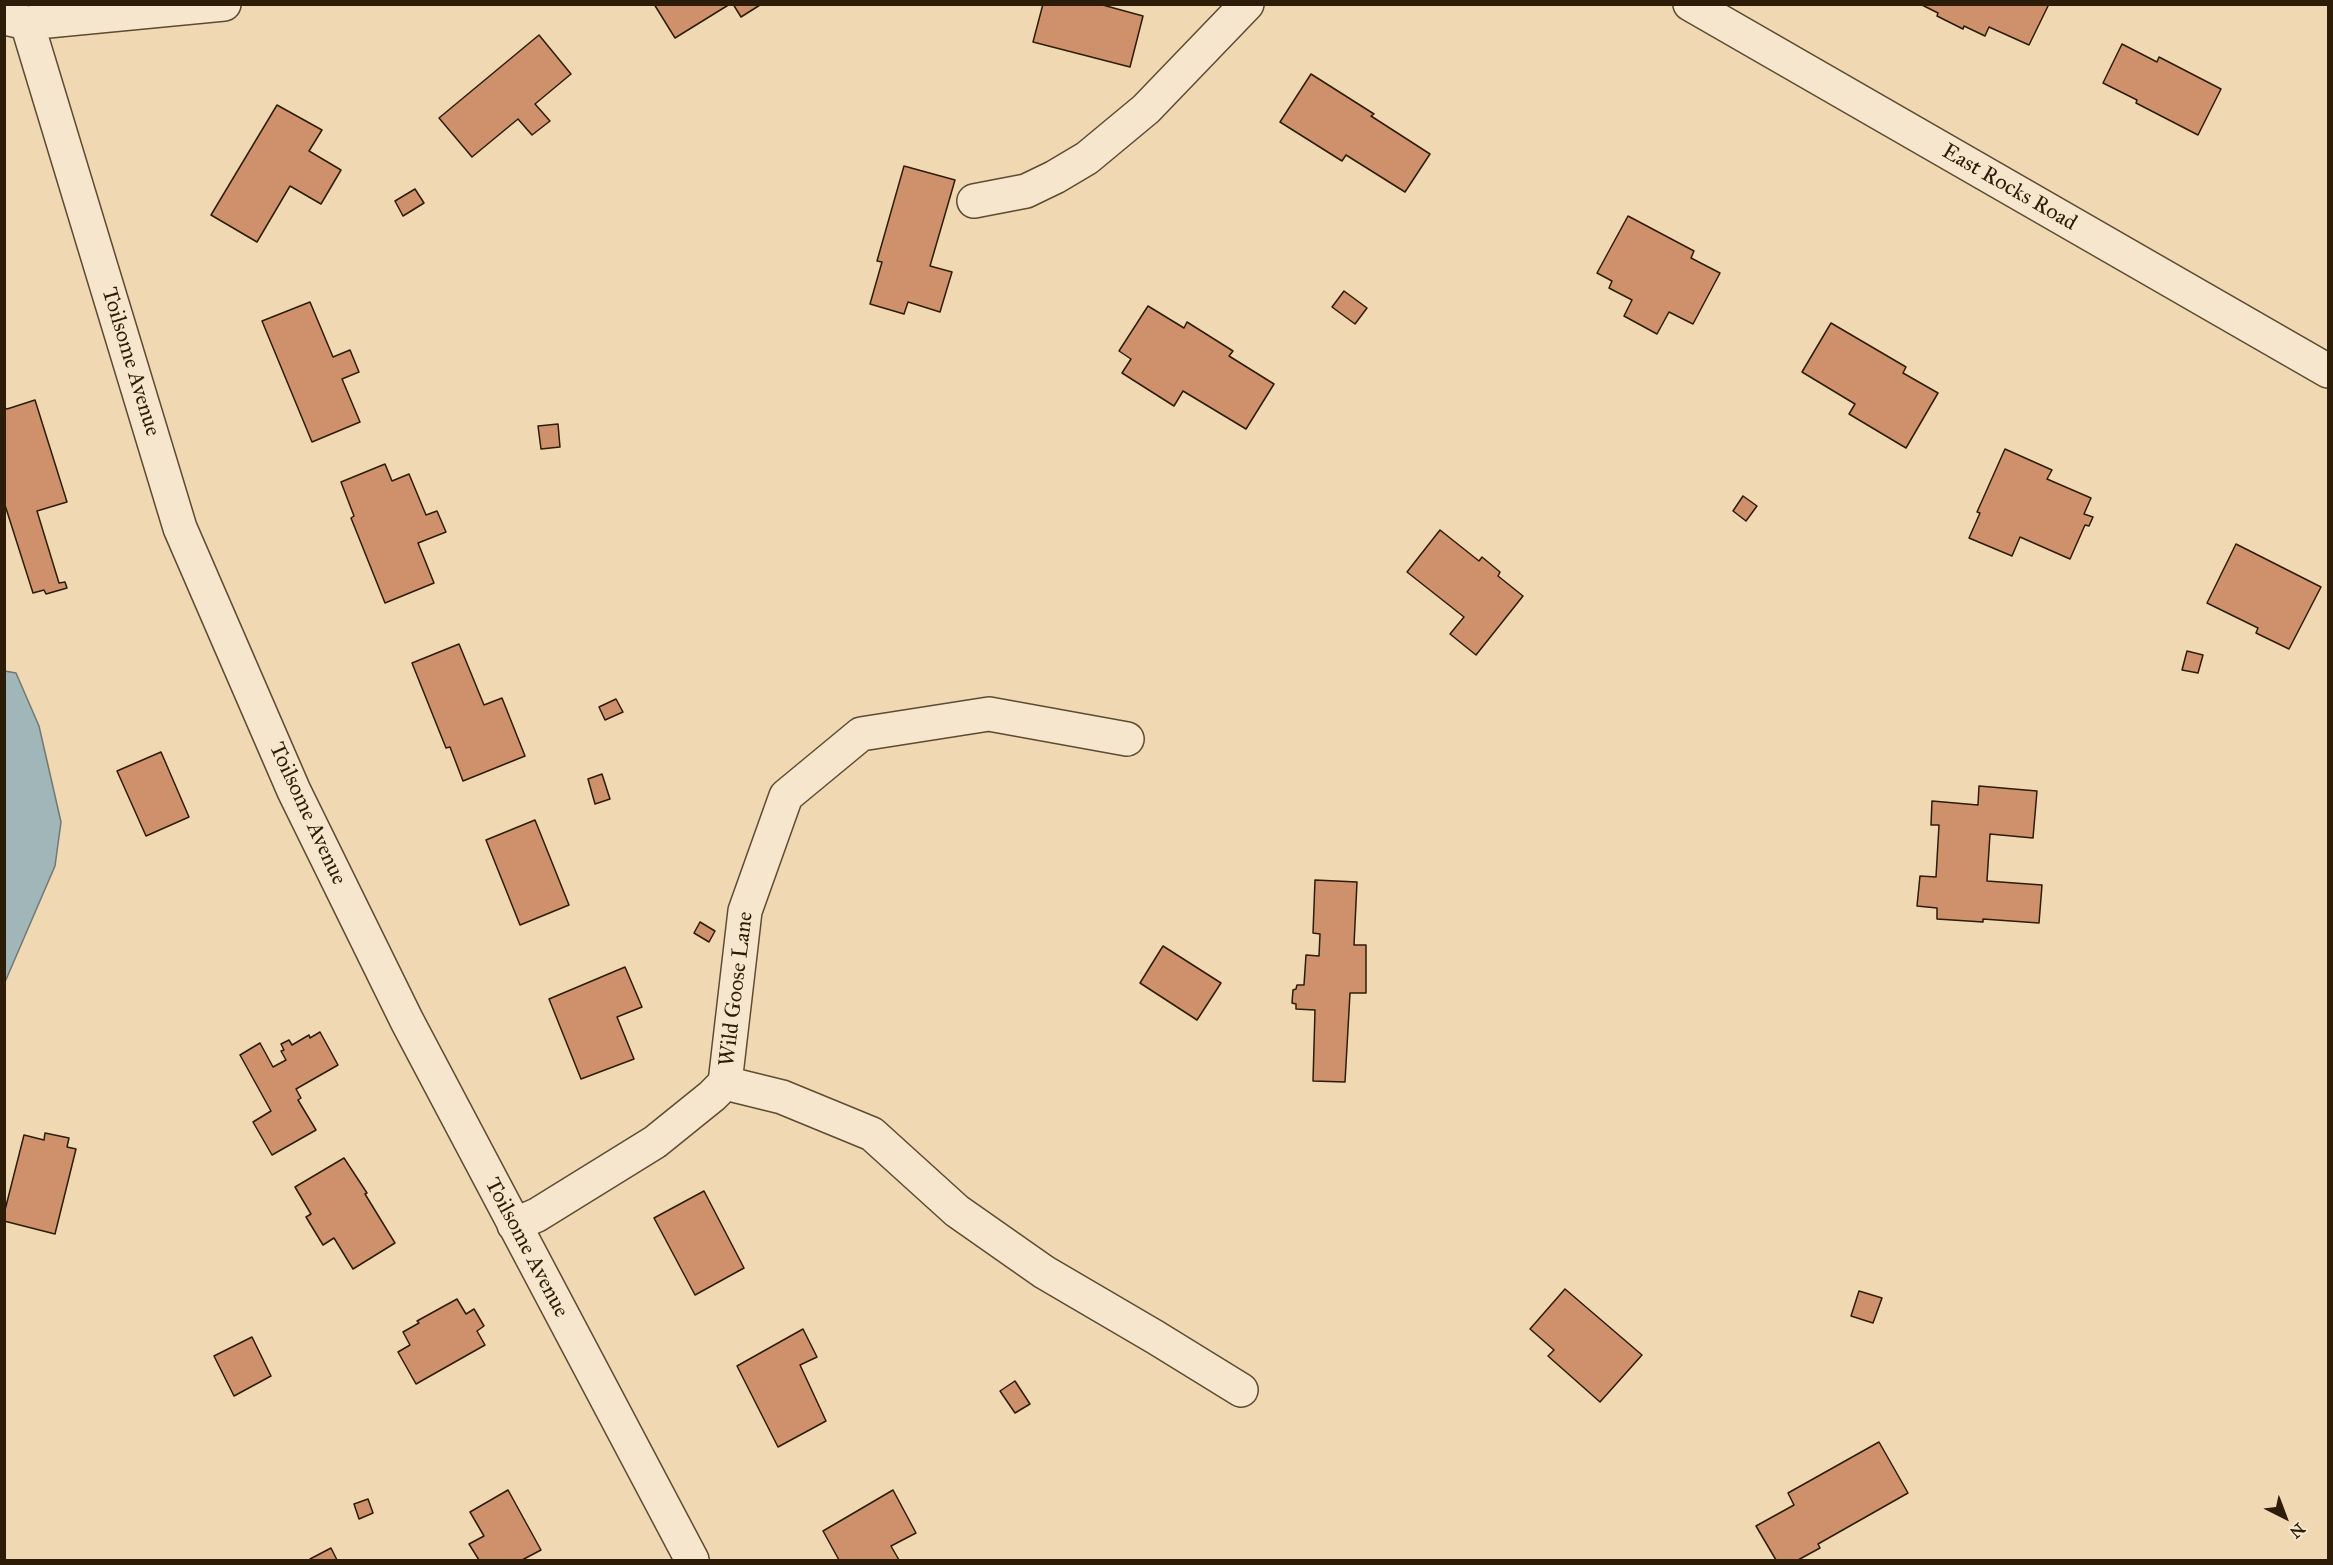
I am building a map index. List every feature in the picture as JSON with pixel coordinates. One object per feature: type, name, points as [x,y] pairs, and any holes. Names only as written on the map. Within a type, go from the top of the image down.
[{"type":"street","points":[[16,21],[224,4]]},
{"type":"street","points":[[974,201],[1026,191],[1087,158],[1146,109],[1247,4]]},
{"type":"street","name":"East Rocks Road","points":[[1689,4],[2328,371]]},
{"type":"street","name":"Toilsome Avenue","points":[[16,21],[180,528],[294,791],[407,1021],[692,1560]]},
{"type":"street","name":"Wild Goose Lane","points":[[514,1225],[537,1215],[655,1142],[725,1083],[745,911],[786,796],[861,734],[989,714],[1127,739]]},
{"type":"street","points":[[725,1083],[782,1097],[872,1134],[957,1211],[1035,1265],[1241,1390]]},
{"type":"shaded area","points":[[5,671],[16,673],[39,726],[61,822],[55,866],[5,982]]},
{"type":"building","points":[[654,4],[730,4],[675,38]]},
{"type":"building","points":[[733,4],[760,4],[760,5],[741,17]]},
{"type":"building","points":[[1043,4],[1099,4],[1143,16],[1130,67],[1033,42]]},
{"type":"building","points":[[1920,4],[2049,4],[2029,45],[1989,27],[1985,36],[1964,26],[1963,29],[1937,16],[1938,13]]},
{"type":"building","points":[[539,35],[571,74],[535,104],[550,121],[532,135],[518,119],[472,157],[439,118]]},
{"type":"building","points":[[2122,44],[2157,62],[2159,57],[2221,89],[2198,135],[2103,83]]},
{"type":"building","points":[[1311,74],[1374,114],[1371,116],[1430,154],[1405,192],[1346,155],[1342,161],[1280,122]]},
{"type":"building","points":[[277,105],[322,130],[309,151],[341,170],[321,204],[290,186],[257,242],[211,215]]},
{"type":"building","points":[[904,166],[955,180],[930,266],[952,272],[940,312],[908,302],[904,314],[870,304],[882,262],[877,261]]},
{"type":"building","points":[[415,189],[424,203],[403,216],[395,201]]},
{"type":"building","points":[[1628,216],[1694,251],[1691,258],[1720,273],[1693,324],[1669,312],[1657,334],[1624,316],[1632,300],[1609,288],[1612,281],[1597,273]]},
{"type":"building","points":[[1344,291],[1367,308],[1355,324],[1332,307]]},
{"type":"building","points":[[310,302],[333,357],[350,350],[359,372],[342,379],[360,422],[312,442],[262,321]]},
{"type":"building","points":[[1148,306],[1184,328],[1187,322],[1233,351],[1229,356],[1274,384],[1246,429],[1183,391],[1174,406],[1122,373],[1131,359],[1119,351]]},
{"type":"building","points":[[1831,323],[1906,367],[1903,373],[1938,393],[1906,448],[1849,414],[1855,404],[1802,372]]},
{"type":"building","points":[[35,400],[67,502],[37,511],[59,583],[65,582],[67,588],[46,594],[44,590],[33,593],[4,502],[4,407],[7,409]]},
{"type":"building","points":[[558,424],[560,447],[541,449],[538,426]]},
{"type":"building","points":[[2005,449],[2052,470],[2047,479],[2091,498],[2084,514],[2093,517],[2089,526],[2085,525],[2070,559],[2020,537],[2012,556],[1969,538],[1980,513],[1977,512]]},
{"type":"building","points":[[385,464],[392,481],[409,474],[426,515],[437,511],[446,532],[418,543],[434,583],[385,603],[351,518],[354,516],[341,482]]},
{"type":"building","points":[[1743,496],[1757,506],[1746,521],[1733,511]]},
{"type":"building","points":[[1440,530],[1479,561],[1482,557],[1500,572],[1498,576],[1523,596],[1476,655],[1450,634],[1464,617],[1407,572]]},
{"type":"building","points":[[2236,544],[2321,587],[2289,649],[2256,633],[2258,628],[2207,603]]},
{"type":"building","points":[[459,644],[484,705],[502,698],[525,756],[463,781],[450,747],[446,748],[412,663]]},
{"type":"building","points":[[2187,651],[2203,655],[2198,673],[2182,670]]},
{"type":"building","points":[[616,699],[623,712],[605,720],[599,707]]},
{"type":"building","points":[[161,752],[189,817],[146,836],[117,771]]},
{"type":"building","points":[[602,774],[610,799],[595,804],[588,779]]},
{"type":"building","points":[[1979,786],[2037,791],[2033,838],[1990,834],[1987,881],[2042,885],[2039,923],[1983,919],[1983,922],[1937,919],[1937,908],[1917,906],[1920,876],[1936,877],[1939,825],[1931,825],[1932,801],[1978,805]]},
{"type":"building","points":[[535,820],[569,905],[520,925],[486,840]]},
{"type":"building","points":[[1315,880],[1357,882],[1354,945],[1366,945],[1366,993],[1350,993],[1345,1082],[1313,1081],[1315,1010],[1296,1009],[1296,1004],[1292,1003],[1293,990],[1297,985],[1304,985],[1306,955],[1319,956],[1320,934],[1313,933]]},
{"type":"building","points":[[700,922],[715,931],[709,942],[694,933]]},
{"type":"building","points":[[1163,946],[1221,983],[1197,1020],[1140,983]]},
{"type":"building","points":[[625,967],[642,1007],[617,1017],[634,1059],[581,1079],[549,999]]},
{"type":"building","points":[[320,1032],[338,1065],[296,1089],[301,1098],[298,1100],[316,1130],[272,1155],[253,1122],[271,1111],[240,1055],[260,1043],[273,1067],[286,1060],[281,1051],[284,1050],[281,1044],[289,1040],[292,1045],[309,1035],[310,1038]]},
{"type":"building","points":[[45,1133],[69,1138],[67,1147],[76,1149],[55,1234],[4,1221],[24,1135],[44,1140]]},
{"type":"building","points":[[344,1158],[395,1243],[353,1269],[334,1238],[323,1245],[306,1217],[311,1214],[295,1187]]},
{"type":"building","points":[[704,1191],[744,1268],[695,1295],[654,1218]]},
{"type":"building","points":[[1565,1289],[1642,1355],[1600,1402],[1548,1356],[1554,1350],[1530,1329]]},
{"type":"building","points":[[1859,1291],[1882,1298],[1873,1323],[1851,1316]]},
{"type":"building","points":[[457,1299],[466,1314],[474,1309],[484,1326],[477,1331],[485,1345],[416,1384],[398,1352],[410,1345],[403,1332],[419,1323],[417,1321]]},
{"type":"building","points":[[803,1329],[817,1357],[800,1365],[826,1421],[778,1447],[737,1366]]},
{"type":"building","points":[[252,1337],[271,1376],[234,1396],[214,1356]]},
{"type":"building","points":[[1015,1381],[1030,1404],[1015,1413],[1000,1391]]},
{"type":"building","points":[[1879,1442],[1908,1493],[1818,1544],[1820,1548],[1798,1560],[1776,1560],[1756,1526],[1794,1505],[1788,1493]]},
{"type":"building","points":[[508,1490],[541,1550],[522,1560],[479,1560],[469,1544],[484,1536],[470,1512]]},
{"type":"building","points":[[893,1490],[916,1533],[891,1546],[899,1560],[839,1560],[823,1531]]},
{"type":"building","points":[[368,1499],[373,1513],[359,1519],[354,1504]]},
{"type":"building","points":[[331,1548],[337,1560],[310,1559]]}]
